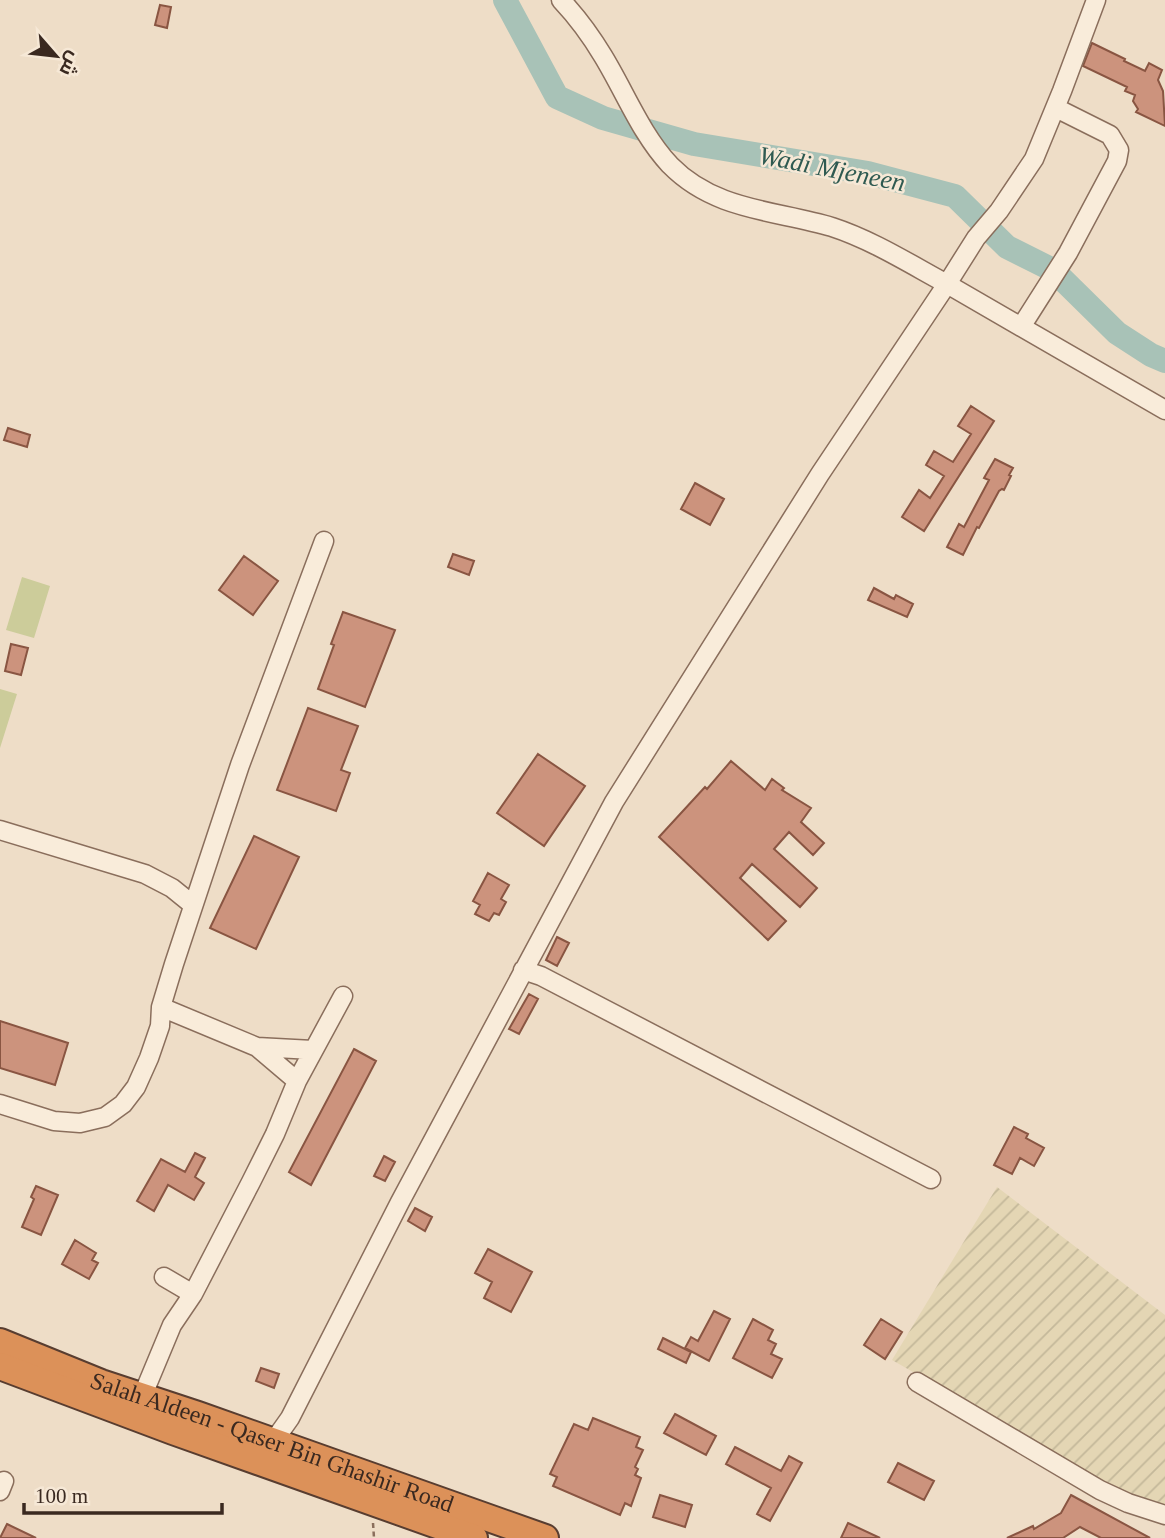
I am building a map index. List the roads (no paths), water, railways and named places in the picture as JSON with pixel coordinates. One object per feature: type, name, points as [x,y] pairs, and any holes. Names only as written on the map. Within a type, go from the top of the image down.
[{"type":"highway","name":"Salah Aldeen - Qaser Bin Ghashir Road","points":[[0,1342],[101,1383],[142,1396],[238,1442],[273,1442],[545,1538]]},
{"type":"highway","points":[[0,1366],[238,1442],[474,1538]]},
{"type":"street","points":[[561,0],[602,54],[632,110],[653,141],[670,164],[697,187],[722,200],[830,226],[853,235],[947,284],[1165,410]]},
{"type":"street","points":[[273,1442],[290,1419],[394,1214],[614,802],[820,474],[976,238],[999,211],[1034,159],[1096,0]]},
{"type":"street","points":[[1021,327],[1068,253],[1112,174],[1119,150],[1110,135],[1056,108]]},
{"type":"street","points":[[0,1104],[54,1121],[80,1123],[105,1117],[123,1104],[136,1087],[160,1026],[162,1007],[193,905],[240,765],[324,541]]},
{"type":"street","points":[[0,830],[145,874],[172,888],[193,905]]},
{"type":"street","points":[[523,970],[564,987],[931,1180]]},
{"type":"street","points":[[142,1396],[172,1325],[193,1294],[275,1134],[297,1081],[342,996]]},
{"type":"street","points":[[162,1007],[257,1047],[297,1081]]},
{"type":"street","points":[[257,1047],[313,1050]]},
{"type":"street","points":[[164,1277],[193,1294]]},
{"type":"street","points":[[916,1382],[1100,1490],[1117,1499],[1165,1515]]},
{"type":"waterway","name":"Wadi Mjeneen","points":[[505,0],[557,97],[603,118],[694,144],[868,173],[955,196],[1007,247],[1053,270],[1117,333],[1165,361]]}]
